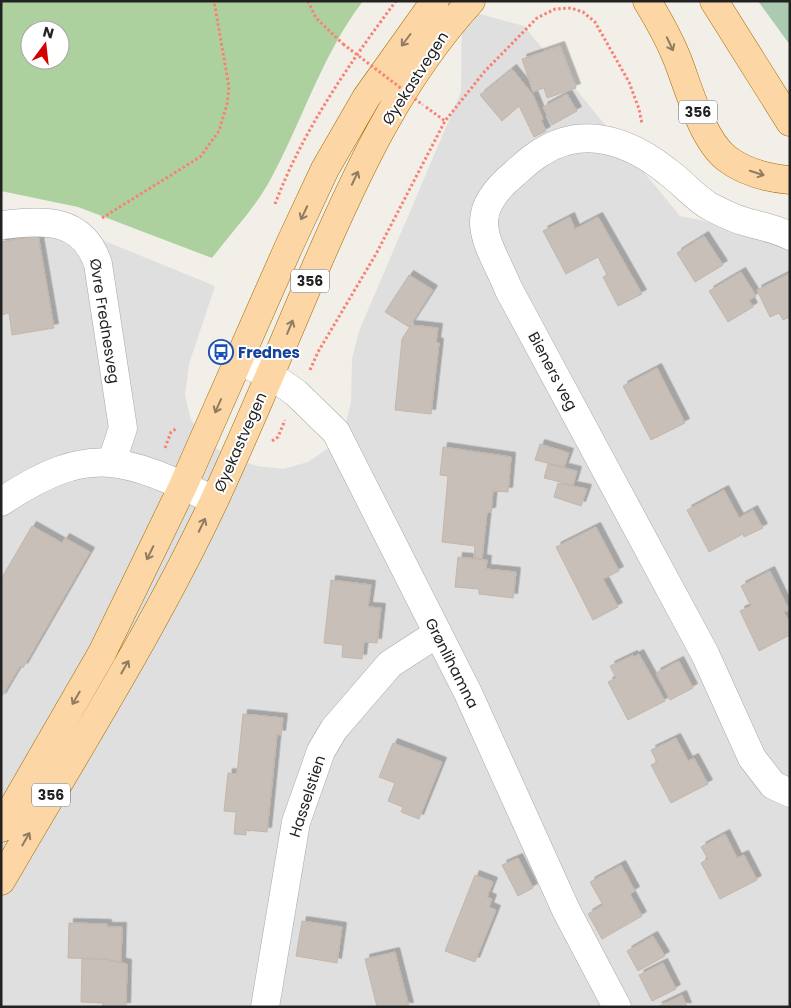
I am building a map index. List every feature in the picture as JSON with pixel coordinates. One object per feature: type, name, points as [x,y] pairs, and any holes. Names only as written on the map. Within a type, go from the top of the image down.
[{"type":"main road","name":"Øyekastvegen","points":[[1,828],[102,653],[183,486],[325,169],[366,98],[434,1]]},
{"type":"main road","name":"Øyekastvegen","points":[[1,881],[146,631],[214,500],[366,154],[417,68],[445,30],[472,1]]},
{"type":"main road","name":"356","points":[[647,1],[672,46],[702,122],[724,157],[740,167],[758,174],[790,180]]},
{"type":"main road","points":[[714,1],[790,122]]},
{"type":"street","name":"Bieners veg","points":[[790,236],[777,230],[742,221],[707,205],[648,156],[621,142],[595,138],[569,140],[540,152],[498,187],[488,200],[483,219],[484,232],[509,290],[705,654],[752,758],[773,785],[790,793]]},
{"type":"street","points":[[1,225],[34,222],[57,224],[78,233]]},
{"type":"street","name":"Øvre Frednesveg","points":[[78,233],[86,240],[98,264],[123,428],[112,461]]},
{"type":"street","name":"Grønlihamna","points":[[238,361],[270,374],[296,393],[336,432],[468,693],[566,910],[617,1007]]},
{"type":"street","points":[[1,502],[26,485],[50,473],[84,463],[112,461],[134,466],[214,500]]},
{"type":"street","name":"Hasselstien","points":[[265,1007],[296,822],[321,751],[334,729],[390,664],[438,633]]},
{"type":"path","points":[[78,233],[200,156],[219,131],[227,104],[229,87],[214,1]]},
{"type":"path","points":[[308,1],[316,18],[343,44],[446,121],[485,71],[537,18],[555,10],[571,8],[583,12],[594,22],[629,82],[639,109],[648,156]]},
{"type":"shaded area","points":[[462,9],[524,26],[680,216],[759,232],[790,234],[790,1007],[1,1007],[1,211],[68,226],[215,286],[189,364],[185,395],[191,420],[206,441],[227,456],[257,466],[283,469],[308,462],[330,447],[345,426],[351,402],[352,359],[359,331],[461,92]]},
{"type":"green space","points":[[1,1],[363,1],[335,44],[268,184],[248,213],[212,258],[78,207],[1,191]]},
{"type":"green space","points":[[758,1],[790,1],[790,45]]},
{"type":"building","points":[[560,46],[576,88],[547,98],[544,88],[533,92],[522,59]]},
{"type":"building","points":[[512,69],[533,95],[543,119],[541,120],[546,131],[534,137],[519,106],[502,121],[480,95]]},
{"type":"building","points":[[567,94],[577,111],[552,125],[543,107]]},
{"type":"building","points":[[570,217],[575,229],[598,217],[642,294],[618,306],[603,277],[607,275],[598,257],[566,274],[543,231]]},
{"type":"building","points":[[38,235],[54,328],[12,335],[9,313],[1,315],[1,242]]},
{"type":"building","points":[[704,236],[723,265],[695,282],[677,253]]},
{"type":"building","points":[[741,272],[756,296],[749,300],[753,307],[728,322],[709,291]]},
{"type":"building","points":[[790,273],[790,317],[783,320],[779,313],[770,317],[757,290]]},
{"type":"building","points":[[409,275],[433,290],[409,327],[385,312]]},
{"type":"building","points":[[411,325],[438,328],[436,342],[439,343],[431,414],[395,410],[402,339]]},
{"type":"building","points":[[657,368],[685,423],[651,440],[623,386]]},
{"type":"building","points":[[540,444],[569,453],[564,467],[535,460]]},
{"type":"building","points":[[443,447],[511,457],[508,492],[493,491],[491,512],[487,512],[482,559],[474,558],[475,546],[442,542],[448,476],[440,475]]},
{"type":"building","points":[[548,464],[577,471],[573,485],[544,478]]},
{"type":"building","points":[[558,483],[587,489],[581,506],[554,497]]},
{"type":"building","points":[[724,490],[739,518],[753,510],[763,528],[744,537],[743,534],[709,552],[687,510]]},
{"type":"building","points":[[32,526],[62,543],[65,538],[90,552],[23,668],[20,666],[1,698],[1,579]]},
{"type":"building","points":[[596,527],[619,571],[603,579],[618,607],[593,620],[556,547]]},
{"type":"building","points":[[458,557],[487,560],[486,569],[516,572],[513,598],[479,594],[479,589],[455,587]]},
{"type":"building","points":[[770,571],[789,610],[784,612],[790,623],[790,635],[759,651],[740,611],[751,606],[741,586]]},
{"type":"building","points":[[331,580],[371,585],[368,607],[381,608],[377,643],[364,642],[362,659],[342,657],[343,645],[324,643]]},
{"type":"building","points":[[639,654],[665,701],[628,720],[608,682],[616,678],[610,666]]},
{"type":"building","points":[[679,661],[693,688],[670,700],[656,673]]},
{"type":"building","points":[[243,714],[283,718],[281,735],[277,734],[267,832],[246,830],[246,835],[234,834],[236,812],[224,811],[228,773],[237,774]]},
{"type":"building","points":[[676,738],[688,761],[694,758],[708,784],[671,803],[651,765],[657,762],[651,750]]},
{"type":"building","points":[[393,743],[442,762],[419,819],[401,812],[403,807],[388,801],[395,783],[379,777]]},
{"type":"building","points":[[725,834],[737,858],[744,855],[757,880],[720,899],[701,863],[708,859],[701,847]]},
{"type":"building","points":[[518,858],[533,888],[518,896],[502,865]]},
{"type":"building","points":[[621,865],[635,891],[630,894],[642,916],[602,939],[588,914],[603,905],[590,882]]},
{"type":"building","points":[[475,875],[493,882],[487,897],[492,899],[489,907],[496,910],[475,962],[445,951]]},
{"type":"building","points":[[302,921],[342,927],[337,963],[296,956]]},
{"type":"building","points":[[69,923],[107,924],[107,927],[122,927],[121,963],[106,959],[68,958]]},
{"type":"building","points":[[653,936],[665,956],[638,971],[627,951]]},
{"type":"building","points":[[395,952],[409,1007],[377,1007],[365,959]]},
{"type":"building","points":[[82,959],[106,959],[127,964],[126,1007],[102,1007],[103,1003],[81,1002]]},
{"type":"building","points":[[663,963],[676,989],[652,1001],[639,975]]},
{"type":"building","points":[[682,995],[687,1007],[657,1007]]},
{"type":"place","name":"Frednes","points":[[221,352]]}]
